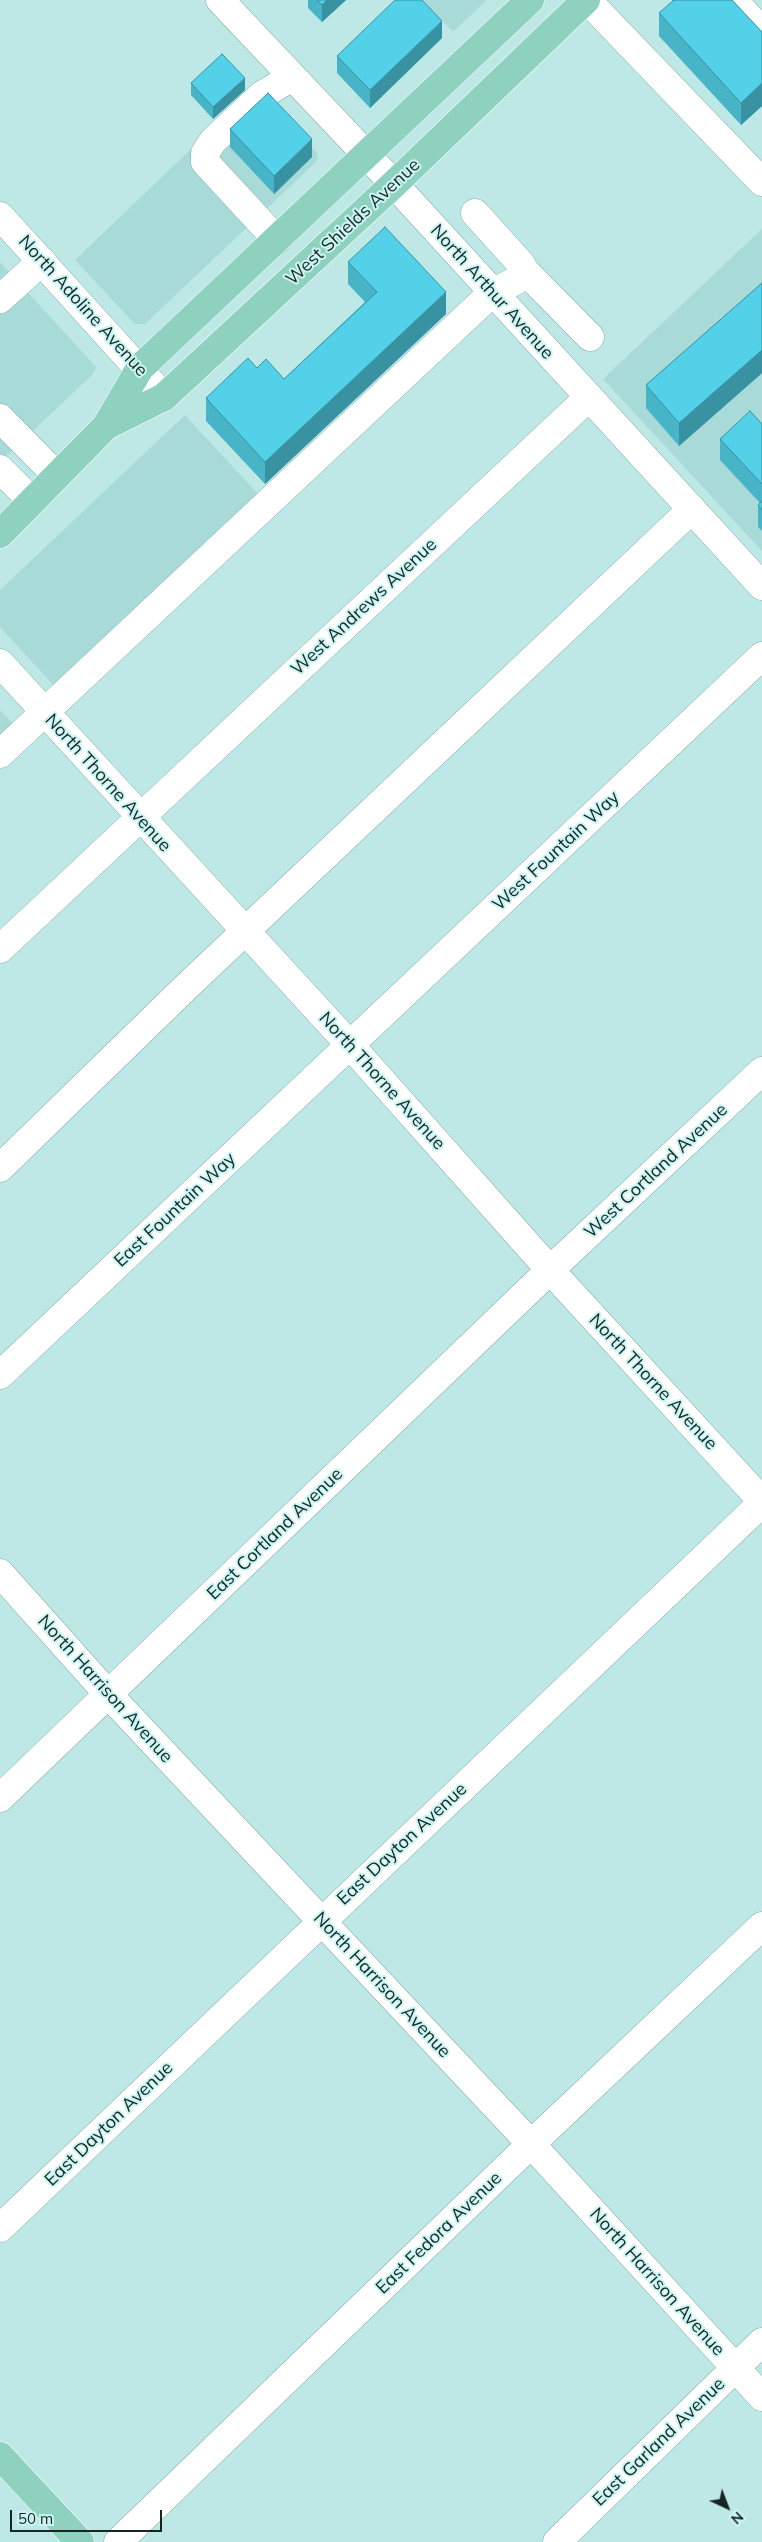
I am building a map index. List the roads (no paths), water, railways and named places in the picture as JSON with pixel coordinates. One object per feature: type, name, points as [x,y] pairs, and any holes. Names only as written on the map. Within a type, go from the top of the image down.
[{"type":"main road","name":"West Shields Avenue","points":[[0,534],[106,426],[140,368],[530,0]]},
{"type":"main road","points":[[501,82],[520,43],[559,0]]},
{"type":"main road","name":"West Shields Avenue","points":[[106,426],[164,397],[394,184],[587,0]]},
{"type":"main road","points":[[0,2456],[80,2542]]},
{"type":"street","name":"North Arthur Avenue","points":[[220,0],[394,184],[762,586]]},
{"type":"street","points":[[587,0],[762,182]]},
{"type":"street","points":[[733,0],[762,31]]},
{"type":"street","points":[[277,240],[206,162],[205,153],[213,141],[262,95],[292,77]]},
{"type":"street","points":[[475,213],[525,271],[590,337]]},
{"type":"street","name":"North Adoline Avenue","points":[[0,216],[140,368],[164,397]]},
{"type":"street","points":[[0,299],[42,261]]},
{"type":"street","points":[[0,754],[492,293],[517,280],[525,271]]},
{"type":"street","name":"West Andrews Avenue","points":[[0,949],[589,397]]},
{"type":"street","points":[[0,418],[57,476]]},
{"type":"street","points":[[0,470],[32,501]]},
{"type":"street","points":[[0,1168],[245,932],[692,509]]},
{"type":"street","name":"West Fountain Way","points":[[350,1045],[762,656]]},
{"type":"street","name":"North Thorne Avenue","points":[[0,663],[139,817],[350,1045],[550,1270],[762,1502]]},
{"type":"street","name":"East Fountain Way","points":[[0,1375],[350,1045]]},
{"type":"street","name":"West Cortland Avenue","points":[[550,1270],[762,1072]]},
{"type":"street","name":"East Cortland Avenue","points":[[0,1798],[550,1270]]},
{"type":"street","name":"East Dayton Avenue","points":[[0,2228],[321,1920],[762,1502]]},
{"type":"street","name":"North Harrison Avenue","points":[[0,1573],[108,1694],[531,2144],[762,2397]]},
{"type":"street","name":"East Fedora Avenue","points":[[118,2542],[531,2144],[762,1926]]},
{"type":"street","name":"East Garland Avenue","points":[[557,2542],[762,2342]]}]
